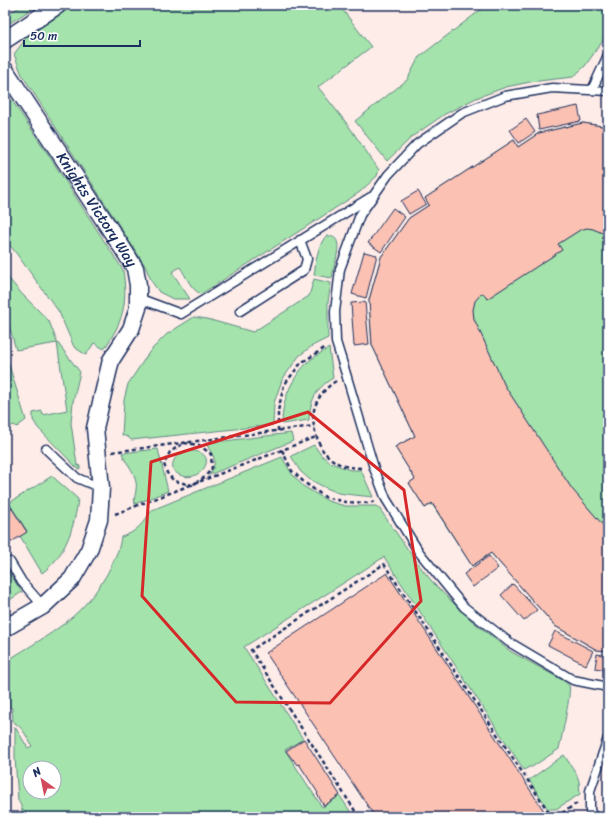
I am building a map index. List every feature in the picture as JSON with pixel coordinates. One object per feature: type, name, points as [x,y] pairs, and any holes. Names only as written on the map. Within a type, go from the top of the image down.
[{"type":"street","points":[[5,40],[58,5]]},
{"type":"street","name":"Knights Victory Way","points":[[5,70],[124,249],[135,268],[138,285],[138,308],[131,329],[111,360],[95,428],[101,488],[99,520],[89,550],[72,579],[43,606],[5,628]]},
{"type":"lane","points":[[592,90],[608,55]]},
{"type":"lane","points":[[608,91],[552,88],[505,96],[462,113],[417,144],[388,175],[360,215],[340,270],[335,312],[336,342],[374,468],[386,498],[419,552],[464,607],[509,642],[573,680],[608,687]]},
{"type":"lane","points":[[138,298],[181,314],[375,194]]},
{"type":"lane","points":[[240,311],[304,270],[307,259],[300,240]]},
{"type":"lane","points":[[46,449],[77,478],[101,488]]},
{"type":"lane","points":[[10,562],[22,582],[43,606]]},
{"type":"lane","points":[[594,817],[590,811],[590,791],[608,738]]},
{"type":"path","points":[[278,431],[278,411],[284,385],[301,363],[336,342]]},
{"type":"path","points":[[346,374],[330,385],[321,394],[314,411],[316,437],[324,452],[337,463],[354,468],[374,468]]},
{"type":"path","points":[[98,453],[314,426]]},
{"type":"path","points":[[99,520],[316,437]]},
{"type":"path","points":[[184,443],[199,445],[211,454],[212,468],[205,477],[192,484],[174,481],[167,473],[164,464],[170,452],[184,443]]},
{"type":"path","points":[[282,450],[292,471],[305,483],[325,497],[344,502],[368,503],[386,498]]},
{"type":"path","points":[[359,817],[251,650],[384,564],[552,817]]},
{"type":"highlighted area","points":[[308,412],[404,490],[421,601],[330,703],[236,702],[142,596],[151,462]]},
{"type":"shaded area","points":[[5,5],[608,5],[608,817],[5,817]]},
{"type":"green space","points":[[21,5],[38,5],[5,26],[5,16]]},
{"type":"green space","points":[[74,5],[339,5],[371,47],[318,87],[348,125],[379,170],[377,176],[360,192],[201,294],[194,289],[180,267],[172,272],[190,299],[173,299],[159,292],[152,282],[144,264],[22,75],[14,54],[27,37]]},
{"type":"green space","points":[[487,5],[608,5],[608,28],[602,42],[585,66],[573,77],[530,82],[506,87],[476,98],[445,114],[413,136],[387,161],[355,121],[407,80],[419,57]]},
{"type":"green space","points":[[5,90],[123,270],[125,293],[120,321],[104,349],[94,343],[86,355],[74,347],[59,312],[13,249],[5,241]]},
{"type":"green space","points":[[583,123],[608,127],[608,651],[597,650],[555,626],[491,553],[472,566],[432,504],[425,508],[409,483],[415,479],[395,447],[415,436],[372,345],[369,300],[381,257],[409,218],[429,205],[425,198],[514,140],[518,147],[539,133]]},
{"type":"green space","points":[[326,236],[335,238],[338,244],[338,252],[332,278],[314,275],[319,249]]},
{"type":"green space","points":[[5,274],[22,294],[49,321],[57,342],[80,372],[73,402],[71,423],[77,465],[80,466],[80,470],[38,428],[33,420],[33,413],[42,411],[43,415],[67,410],[57,343],[16,350],[8,321],[5,316]]},
{"type":"green space","points":[[314,279],[331,283],[328,302],[328,338],[312,346],[299,356],[282,380],[274,403],[273,425],[131,440],[122,435],[124,400],[128,384],[150,351],[167,334],[194,317],[207,319],[253,332],[309,296]]},
{"type":"green space","points":[[329,348],[333,378],[322,386],[315,396],[311,407],[309,420],[282,424],[282,415],[286,397],[293,381],[310,360]]},
{"type":"green space","points":[[5,352],[26,420],[17,427],[14,425],[5,429]]},
{"type":"green space","points":[[291,433],[293,441],[209,475],[213,467],[214,458],[207,443]]},
{"type":"green space","points":[[314,445],[321,455],[331,463],[350,470],[361,470],[373,497],[338,493],[309,479],[300,471],[291,456]]},
{"type":"green space","points":[[158,449],[168,491],[135,504],[136,482],[133,472],[122,453]]},
{"type":"green space","points":[[187,451],[198,452],[204,455],[206,460],[205,466],[201,471],[188,477],[180,475],[174,471],[173,468],[173,463],[176,457]]},
{"type":"green space","points":[[282,457],[292,474],[303,486],[328,501],[345,506],[376,506],[379,508],[418,564],[435,585],[471,620],[510,651],[569,685],[568,706],[559,749],[532,767],[524,770],[384,557],[244,647],[303,739],[285,750],[322,807],[340,796],[354,817],[20,817],[22,809],[24,812],[18,800],[15,757],[15,727],[28,748],[32,746],[22,729],[13,722],[12,708],[9,707],[8,660],[44,638],[81,609],[95,592],[112,565],[121,537],[131,533],[143,523],[152,510]]},
{"type":"green space","points":[[52,476],[78,499],[77,509],[68,540],[63,550],[42,573],[20,536],[27,531],[9,503]]},
{"type":"green space","points":[[5,567],[22,592],[5,603]]},
{"type":"green space","points":[[564,755],[576,773],[579,781],[580,794],[556,809],[548,809],[529,780]]},
{"type":"building","points":[[578,106],[581,121],[539,130],[537,115]]},
{"type":"building","points":[[526,119],[535,132],[519,143],[510,130]]},
{"type":"building","points":[[583,123],[608,127],[608,237],[605,234],[593,229],[587,228],[580,230],[558,244],[562,250],[487,299],[483,293],[481,294],[475,301],[473,310],[474,319],[505,386],[572,489],[608,531],[608,651],[597,650],[555,626],[491,553],[472,566],[432,503],[425,508],[409,483],[415,479],[395,447],[415,436],[372,345],[369,300],[381,257],[409,218],[429,205],[425,198],[514,140],[518,147],[539,133]]},
{"type":"building","points":[[418,191],[426,204],[409,214],[401,201]]},
{"type":"building","points":[[393,208],[405,217],[381,252],[368,243]]},
{"type":"building","points":[[364,252],[377,255],[366,298],[352,294]]},
{"type":"building","points":[[365,302],[369,344],[354,346],[351,303]]},
{"type":"building","points":[[5,498],[27,532],[5,546]]},
{"type":"building","points":[[489,556],[498,568],[473,587],[464,574]]},
{"type":"building","points":[[387,573],[546,814],[541,817],[375,817],[266,653]]},
{"type":"building","points":[[513,584],[537,610],[524,621],[501,595]]},
{"type":"building","points":[[555,631],[593,651],[586,665],[548,645]]},
{"type":"building","points":[[597,654],[608,656],[608,670],[595,668]]},
{"type":"building","points":[[304,739],[340,795],[324,806],[317,794],[318,793],[299,764],[297,765],[286,751]]}]
